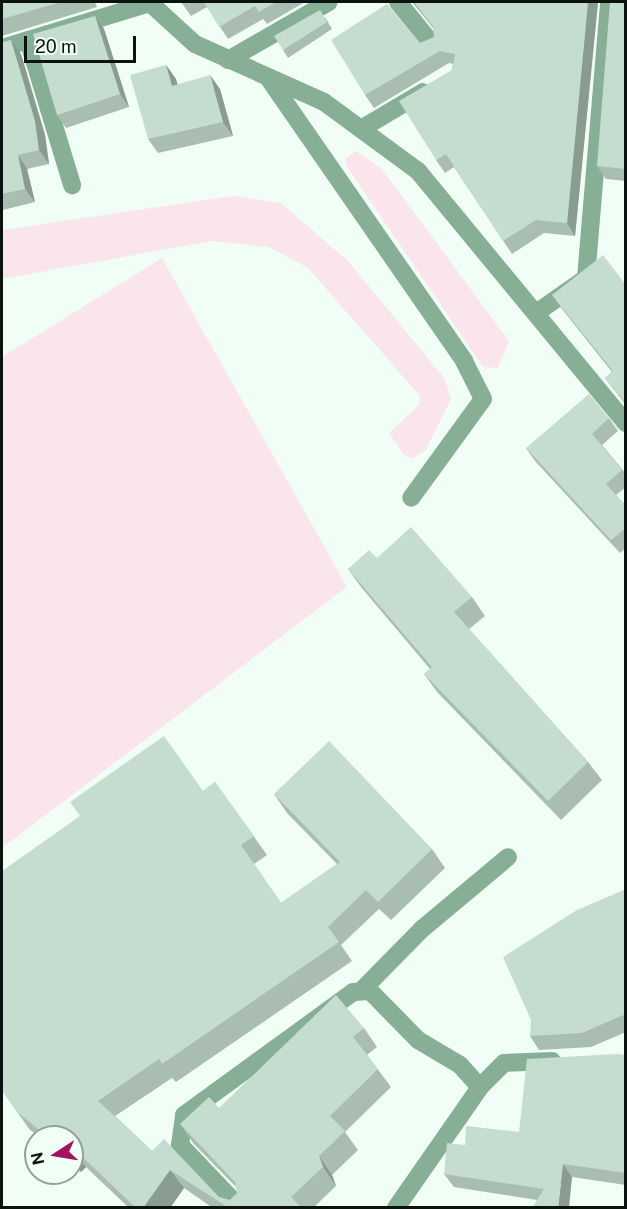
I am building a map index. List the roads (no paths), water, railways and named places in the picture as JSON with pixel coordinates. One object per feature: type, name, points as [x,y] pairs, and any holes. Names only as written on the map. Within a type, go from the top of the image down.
[{"type":"street","points":[[2,48],[149,2],[195,44],[324,102],[418,171],[626,423]]},
{"type":"street","points":[[228,60],[329,2]]},
{"type":"street","points":[[398,2],[433,45]]},
{"type":"street","points":[[536,314],[586,278],[609,2]]},
{"type":"street","points":[[28,40],[72,185]]},
{"type":"street","points":[[268,78],[464,361],[483,399],[411,498]]},
{"type":"street","points":[[361,129],[436,84]]},
{"type":"street","points":[[240,1208],[180,1145],[184,1115],[361,992],[422,928],[508,857]]},
{"type":"street","points":[[361,992],[370,991],[418,1040],[460,1065],[480,1087]]},
{"type":"street","points":[[396,1208],[480,1087],[504,1063],[572,1060]]}]
